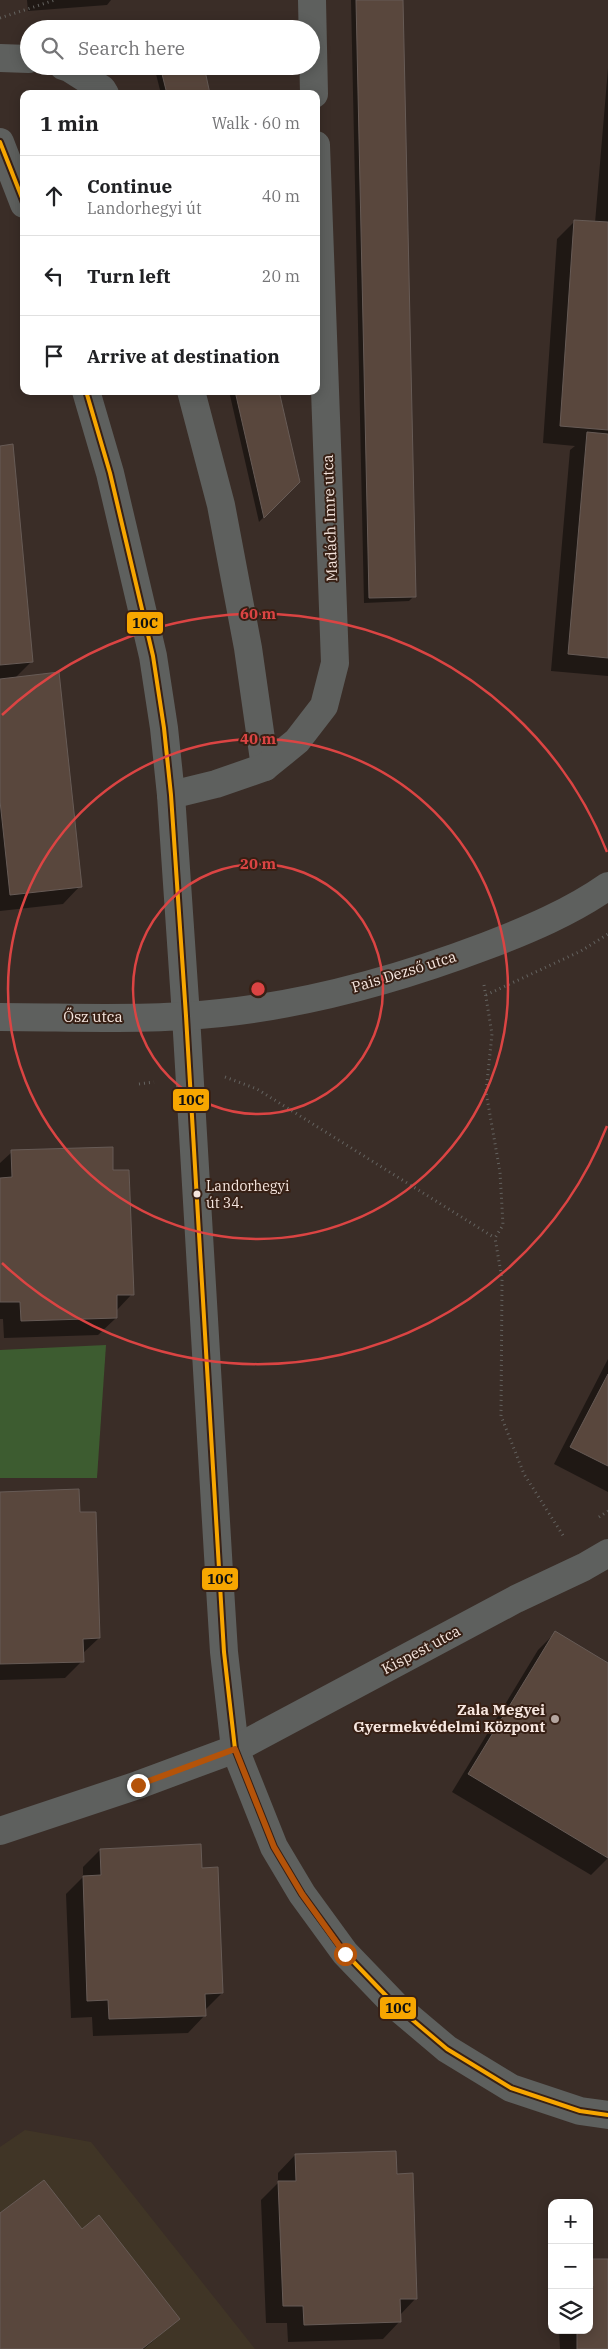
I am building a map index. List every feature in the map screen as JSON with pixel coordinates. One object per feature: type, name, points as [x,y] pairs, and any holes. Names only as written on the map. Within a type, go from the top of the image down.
[{"type":"street","points":[[312,0],[312,20]]},
{"type":"street","points":[[0,58],[20,59]]},
{"type":"street","points":[[80,75],[103,90]]},
{"type":"street","points":[[314,75],[314,90]]},
{"type":"street","points":[[0,142],[20,194]]},
{"type":"street","name":"Madách Imre utca","points":[[171,794],[216,784],[265,767],[297,741],[324,706],[335,662],[320,254]]},
{"type":"street","points":[[87,395],[110,473],[153,656],[171,794],[224,1652],[235,1749],[274,1847],[302,1894],[345,1954],[396,2006],[447,2049],[511,2088],[580,2111],[608,2115]]},
{"type":"street","points":[[192,395],[220,505],[248,648],[265,767]]},
{"type":"street","name":"Pais Dezső utca","points":[[186,1016],[278,1005],[361,986],[436,964],[525,931],[608,886]]},
{"type":"street","name":"Ősz utca","points":[[0,1017],[186,1016]]},
{"type":"street","name":"Kispest utca","points":[[0,1830],[138,1785],[235,1749],[516,1599],[584,1567],[608,1552]]},
{"type":"path","points":[[0,12],[1,17],[55,0]]},
{"type":"path","points":[[486,995],[582,951],[608,934]]},
{"type":"path","points":[[478,949],[492,1034],[486,1092],[500,1172],[503,1225],[495,1238],[502,1279],[501,1416],[524,1474],[565,1538]]},
{"type":"path","points":[[140,1084],[228,1077],[257,1089],[495,1238]]},
{"type":"shaded area","points":[[25,2130],[91,2142],[255,2349],[0,2349],[0,2147]]},
{"type":"green space","points":[[106,1345],[97,1478],[0,1478],[0,1350]]},
{"type":"building","points":[[356,0],[403,0],[416,597],[369,598]]},
{"type":"building","points":[[162,75],[206,75],[209,90],[166,90]]},
{"type":"building","points":[[574,220],[608,222],[608,430],[560,426]]},
{"type":"building","points":[[236,395],[280,395],[300,482],[264,518]]},
{"type":"building","points":[[587,432],[608,434],[608,658],[568,654]]},
{"type":"building","points":[[13,444],[33,662],[0,665],[0,446]]},
{"type":"building","points":[[59,672],[82,887],[10,895],[0,801],[0,679]]},
{"type":"building","points":[[113,1147],[113,1170],[129,1170],[134,1295],[117,1295],[117,1318],[21,1321],[20,1302],[0,1302],[0,1178],[12,1177],[11,1150]]},
{"type":"building","points":[[608,1374],[608,1466],[570,1447]]},
{"type":"building","points":[[79,1489],[80,1512],[96,1512],[100,1638],[83,1639],[84,1662],[0,1664],[0,1492]]},
{"type":"building","name":"Zala Megyei Gyermekvédelmi Központ","points":[[555,1631],[608,1663],[608,1858],[468,1774]]},
{"type":"building","points":[[201,1844],[202,1868],[218,1867],[223,1993],[205,1994],[206,2016],[109,2019],[108,2000],[87,2001],[83,1876],[101,1875],[100,1849]]},
{"type":"building","points":[[396,2151],[397,2174],[413,2173],[417,2299],[400,2299],[401,2322],[304,2325],[303,2306],[283,2306],[278,2181],[296,2181],[295,2154]]},
{"type":"building","points":[[44,2180],[82,2229],[99,2215],[180,2319],[142,2349],[0,2349],[0,2213]]},
{"type":"building","points":[[593,2259],[608,2259],[608,2349],[577,2349],[577,2334],[593,2334]]},
{"type":"transit line","name":"10C","points":[[0,142],[20,193]]},
{"type":"transit line","name":"10C","points":[[87,395],[110,473],[153,656],[164,728],[171,795],[186,1016],[224,1652],[235,1749],[274,1847],[302,1894],[345,1953],[396,2006],[447,2049],[511,2088],[580,2111],[608,2115]]},
{"type":"place","name":"Landorhegyi út 34.","points":[[197,1194]]},
{"type":"place","name":"Zala Megyei Gyermekvédelmi Központ","points":[[555,1719]]},
{"type":"route","points":[[138,1785],[235,1749],[252,1787],[274,1847],[302,1894],[345,1954]]}]
